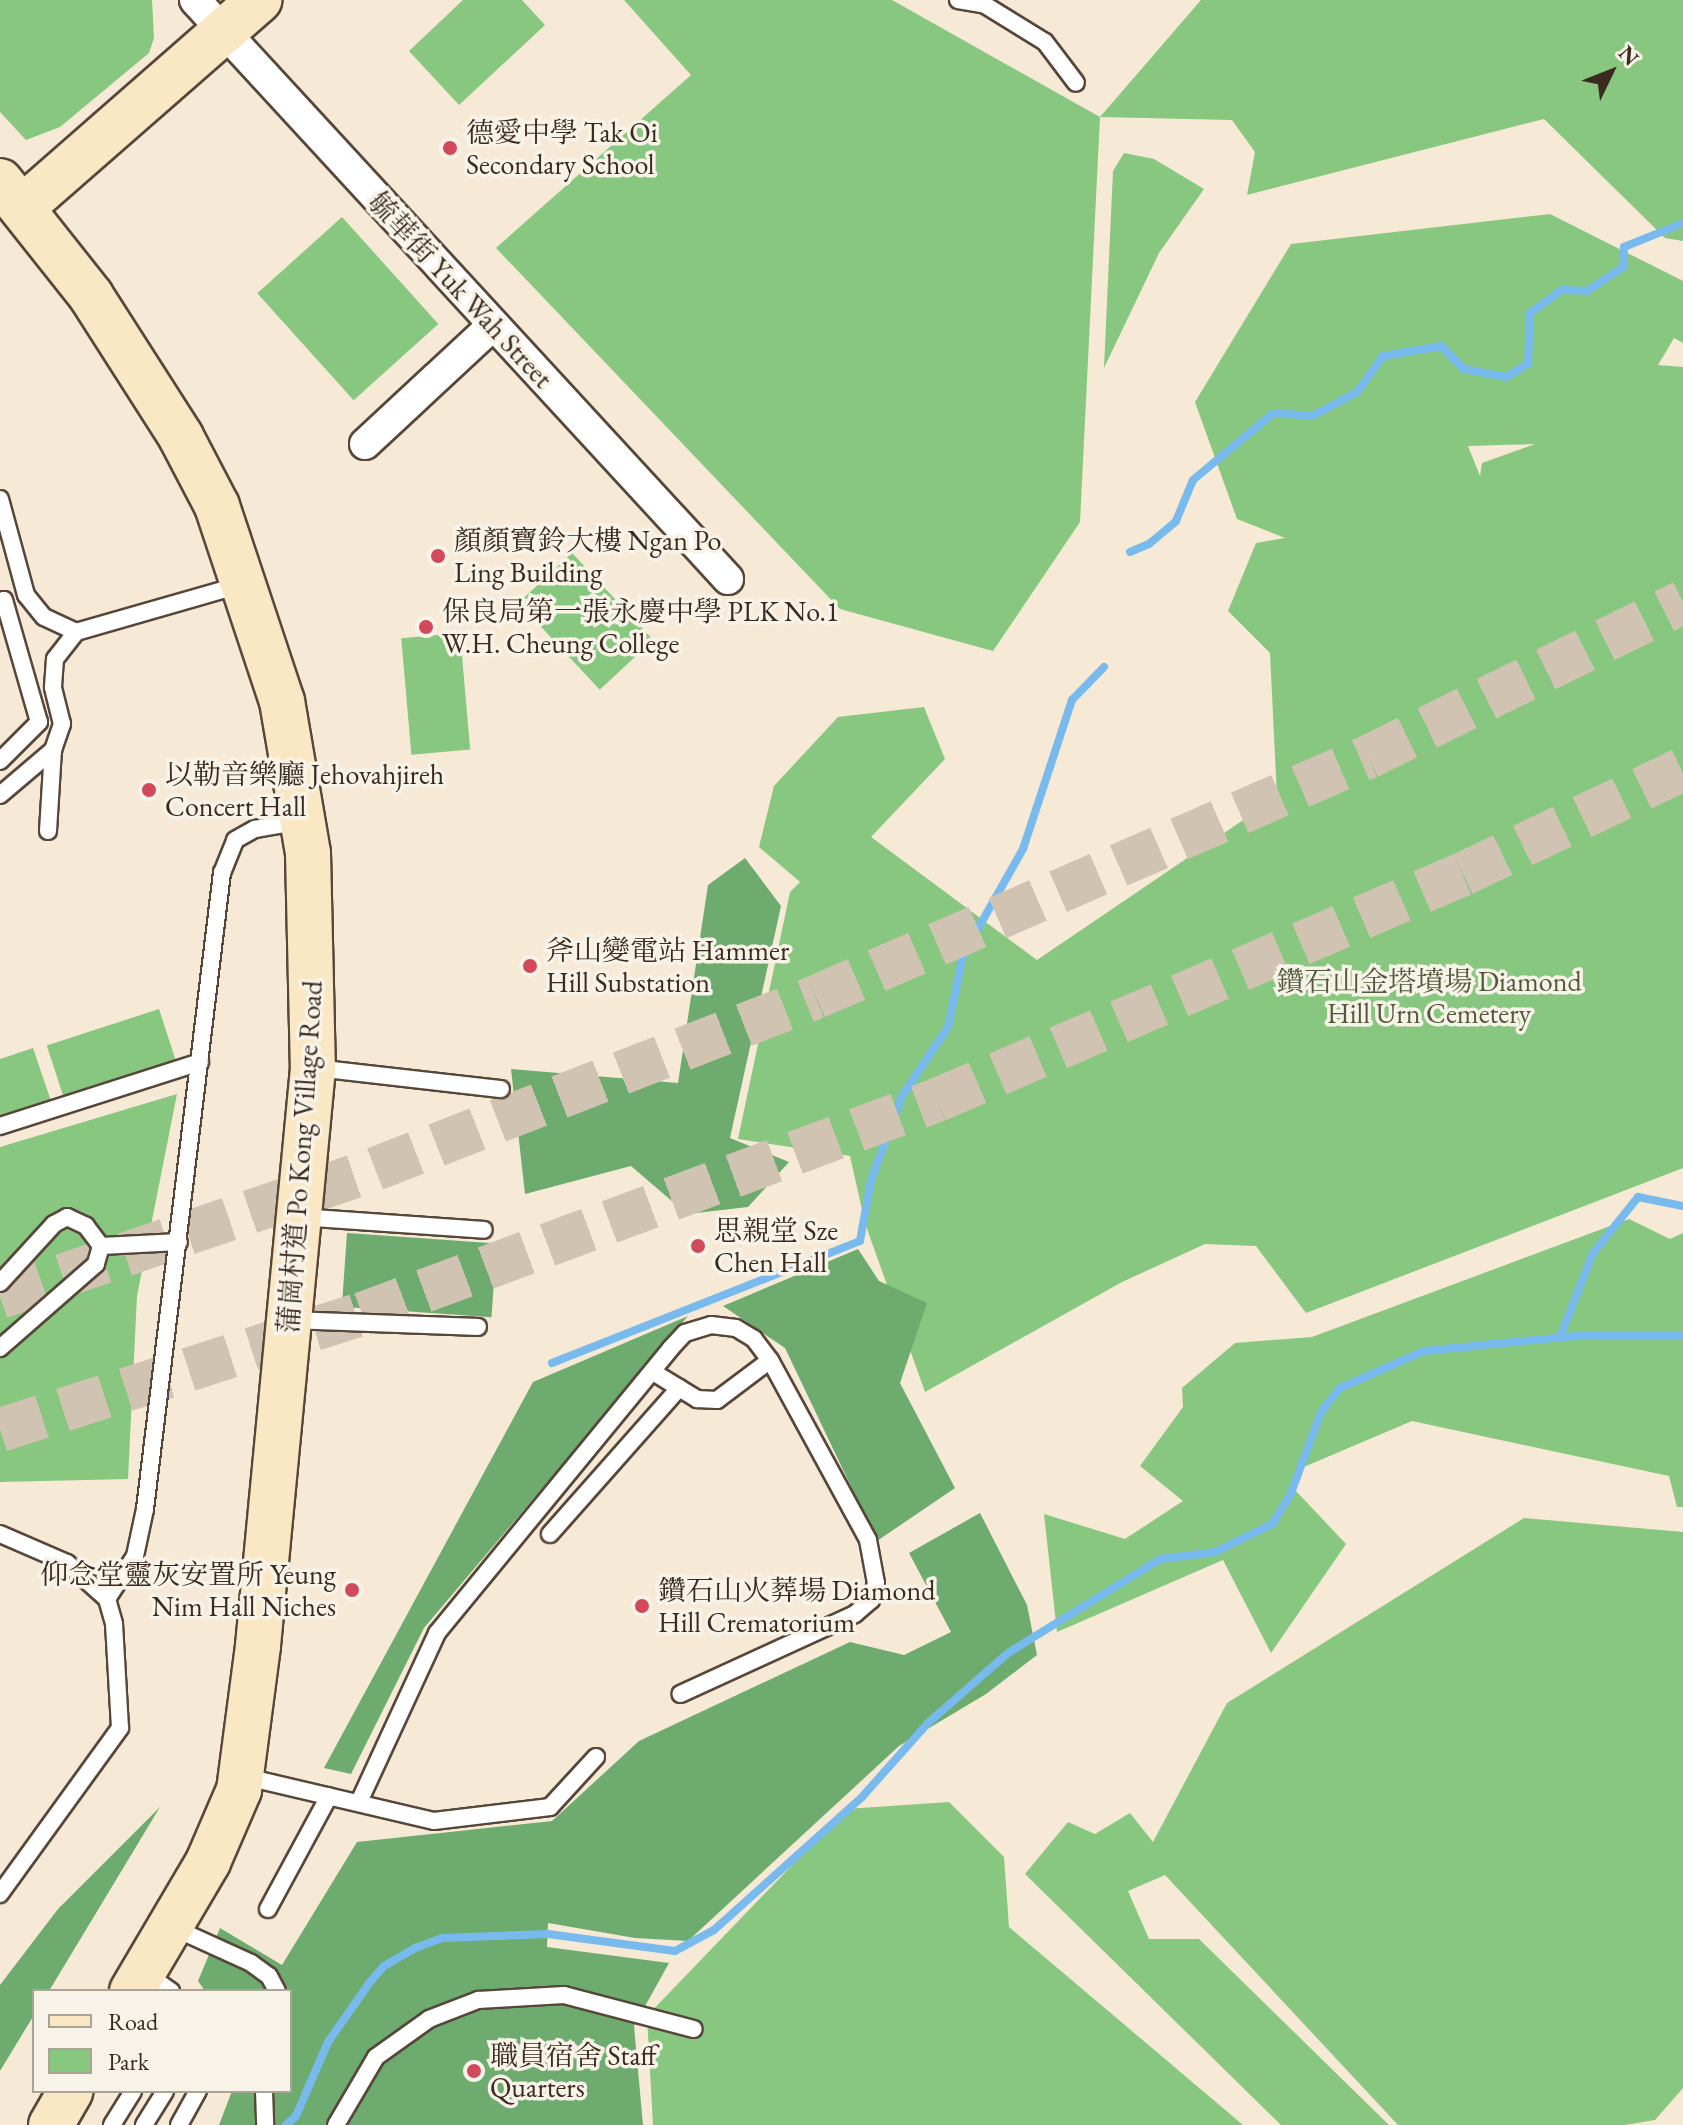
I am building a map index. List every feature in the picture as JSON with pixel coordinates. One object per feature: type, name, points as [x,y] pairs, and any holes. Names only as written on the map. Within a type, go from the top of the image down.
[{"type":"main road","points":[[12,193],[223,32],[259,0]]},
{"type":"main road","name":"蒲崗村道 Po Kong Village Road","points":[[12,193],[91,296],[181,437],[217,506],[246,583],[282,701],[304,821],[313,912],[313,1068],[241,1776],[208,1862],[170,1926],[149,1985]]},
{"type":"main road","points":[[51,2125],[70,2093]]},
{"type":"street","name":"毓華街 Yuk Wah Street","points":[[195,0],[728,579]]},
{"type":"street","points":[[365,444],[493,325]]},
{"type":"lane","points":[[958,0],[985,5],[1045,42],[1076,83]]},
{"type":"lane","points":[[0,499],[26,595],[44,617],[76,632]]},
{"type":"lane","points":[[48,831],[53,750],[62,724],[53,687],[55,659],[76,632],[246,583]]},
{"type":"lane","points":[[0,601],[4,600],[39,722],[0,761]]},
{"type":"lane","points":[[0,795],[53,750]]},
{"type":"lane","points":[[107,1599],[135,1556],[145,1509],[226,855],[235,840],[255,829],[304,821]]},
{"type":"lane","points":[[0,1126],[200,1062]]},
{"type":"lane","points":[[313,1068],[501,1089]]},
{"type":"lane","points":[[0,1283],[54,1224],[67,1217],[86,1226],[101,1246]]},
{"type":"lane","points":[[299,1217],[484,1230]]},
{"type":"lane","points":[[101,1246],[179,1242]]},
{"type":"lane","points":[[0,1348],[96,1264],[101,1246]]},
{"type":"lane","points":[[289,1320],[478,1327]]},
{"type":"lane","points":[[359,1802],[437,1633],[685,1333],[711,1325],[736,1328],[754,1339],[770,1360],[868,1540],[876,1583],[871,1600],[855,1614],[680,1694]]},
{"type":"lane","points":[[653,1372],[697,1399],[717,1400],[770,1360]]},
{"type":"lane","points":[[550,1534],[679,1388]]},
{"type":"lane","points":[[0,1534],[67,1563],[107,1599],[114,1624],[120,1728],[0,1894]]},
{"type":"lane","points":[[241,1776],[359,1802],[415,1820],[539,1809],[564,1795],[596,1757]]},
{"type":"lane","points":[[268,1909],[329,1796]]},
{"type":"lane","points":[[170,1926],[251,1963],[269,1976],[276,1989]]},
{"type":"lane","points":[[336,2125],[376,2057],[429,2019],[467,2003],[504,1996],[564,1995],[694,2029]]},
{"type":"lane","points":[[112,2125],[132,2093]]},
{"type":"lane","points":[[144,2125],[164,2093]]},
{"type":"lane","points":[[179,2125],[197,2093]]},
{"type":"lane","points":[[264,2093],[265,2125]]},
{"type":"green space","points":[[0,0],[152,0],[154,38],[149,53],[60,127],[26,140],[0,112]]},
{"type":"green space","points":[[463,0],[522,0],[545,25],[459,105],[409,51]]},
{"type":"green space","points":[[624,0],[892,0],[1100,117],[1080,522],[993,651],[840,609],[496,248],[691,75]]},
{"type":"green space","points":[[1201,0],[1683,0],[1683,241],[1665,238],[1544,119],[1247,195],[1255,152],[1232,120],[1100,117]]},
{"type":"green space","points":[[1124,153],[1154,159],[1204,189],[1159,253],[1104,368],[1113,171]]},
{"type":"green space","name":"鑽石山金塔墳場 Diamond Hill Urn Cemetery","points":[[1550,214],[1683,281],[1683,343],[1674,338],[1658,365],[1683,367],[1683,1168],[1306,1313],[1256,1246],[1205,1244],[1122,1282],[925,1392],[865,1223],[850,1156],[738,1139],[790,892],[800,882],[759,847],[774,786],[838,717],[924,707],[945,759],[871,837],[1037,960],[1277,797],[1270,653],[1228,611],[1256,543],[1285,538],[1237,519],[1195,402],[1291,244]],"holes":[[[1535,444],[1482,463],[1480,476],[1468,446]]]},
{"type":"green space","points":[[342,217],[438,324],[354,400],[257,293]]},
{"type":"green space","points":[[572,553],[653,640],[600,690],[519,603]]},
{"type":"green space","points":[[460,633],[470,750],[411,755],[401,638]]},
{"type":"green space","points":[[745,858],[781,906],[730,1138],[789,1162],[748,1207],[687,1214],[631,1166],[525,1194],[511,1069],[678,1083],[708,885]]},
{"type":"green space","points":[[159,1009],[178,1067],[66,1103],[47,1045]]},
{"type":"green space","points":[[33,1048],[53,1107],[0,1124],[0,1059]]},
{"type":"green space","points":[[177,1094],[137,1296],[128,1479],[0,1482],[0,1147]]},
{"type":"green space","points":[[1629,1219],[1670,1239],[1683,1233],[1683,1507],[1677,1507],[1669,1476],[1412,1421],[1299,1469],[1296,1491],[1346,1544],[1271,1653],[1223,1560],[1057,1632],[1044,1514],[1125,1539],[1183,1501],[1140,1466],[1183,1407],[1182,1388],[1235,1343],[1312,1337]]},
{"type":"green space","points":[[347,1233],[497,1243],[491,1317],[342,1307]]},
{"type":"green space","points":[[858,1249],[879,1281],[927,1303],[900,1383],[955,1488],[877,1541],[785,1348],[723,1306]]},
{"type":"green space","points":[[688,1316],[424,1628],[351,1774],[324,1768],[533,1382]]},
{"type":"green space","points":[[980,1513],[1027,1605],[1037,1655],[986,1694],[899,1746],[688,1941],[635,1938],[548,1923],[547,1947],[669,1963],[634,2026],[643,2125],[219,2125],[231,2093],[292,2093],[292,1989],[204,1989],[198,1981],[220,1928],[282,1965],[357,1842],[552,1821],[639,1741],[850,1642],[904,1655],[951,1632],[909,1553]]},
{"type":"green space","points":[[1524,1518],[1683,1532],[1683,2088],[1655,2120],[1625,2125],[1398,2125],[1165,1875],[1128,1891],[1149,1939],[1199,1939],[1389,2125],[1281,2125],[1025,1874],[1068,1822],[1095,1834],[1130,1813],[1153,1842],[1227,1703]]},
{"type":"green space","points":[[949,1802],[1004,1857],[1009,1927],[1243,2125],[653,2125],[647,2016],[846,1809]]},
{"type":"green space","points":[[160,1807],[50,1989],[32,1989],[32,2018],[0,2071],[0,1985],[58,1909]]},
{"type":"waterway","points":[[1130,552],[1149,544],[1176,521],[1193,480],[1273,413],[1312,416],[1357,392],[1383,356],[1441,346],[1464,369],[1506,377],[1528,364],[1530,313],[1562,290],[1587,291],[1623,267],[1624,247],[1683,223]]},
{"type":"waterway","points":[[552,1363],[860,1241],[871,1180],[902,1096],[948,1027],[963,955],[1023,849],[1072,700],[1104,667]]},
{"type":"waterway","points":[[1560,1337],[1593,1253],[1638,1197],[1683,1206]]},
{"type":"waterway","points":[[286,2125],[296,2116],[328,2042],[370,1982],[384,1966],[415,1948],[442,1938],[548,1934],[675,1951],[714,1930],[862,1797],[928,1723],[1008,1653],[1160,1559],[1215,1552],[1272,1524],[1291,1493],[1321,1412],[1340,1388],[1424,1351],[1575,1336],[1683,1336]]},
{"type":"tunnel","points":[[0,1297],[375,1169],[816,997],[1368,757],[1683,602]]},
{"type":"tunnel","points":[[0,1430],[362,1314],[937,1100],[1463,874],[1683,769]]},
{"type":"place","name":"德愛中學 Tak Oi Secondary School","points":[[450,148]]},
{"type":"place","name":"顏顏寶鈴大樓 Ngan Po Ling Building","points":[[438,556]]},
{"type":"place","name":"保良局第一張永慶中學 PLK No.1 W.H. Cheung College","points":[[426,627]]},
{"type":"place","name":"以勒音樂廳 Jehovahjireh Concert Hall","points":[[149,790]]},
{"type":"place","name":"斧山變電站 Hammer Hill Substation","points":[[530,966]]},
{"type":"place","name":"思親堂 Sze Chen Hall","points":[[698,1246]]},
{"type":"place","name":"仰念堂靈灰安置所 Yeung Nim Hall Niches","points":[[352,1590]]},
{"type":"place","name":"鑽石山火葬場 Diamond Hill Crematorium","points":[[642,1606]]},
{"type":"place","name":"職員宿舍 Staff Quarters","points":[[474,2071]]}]
